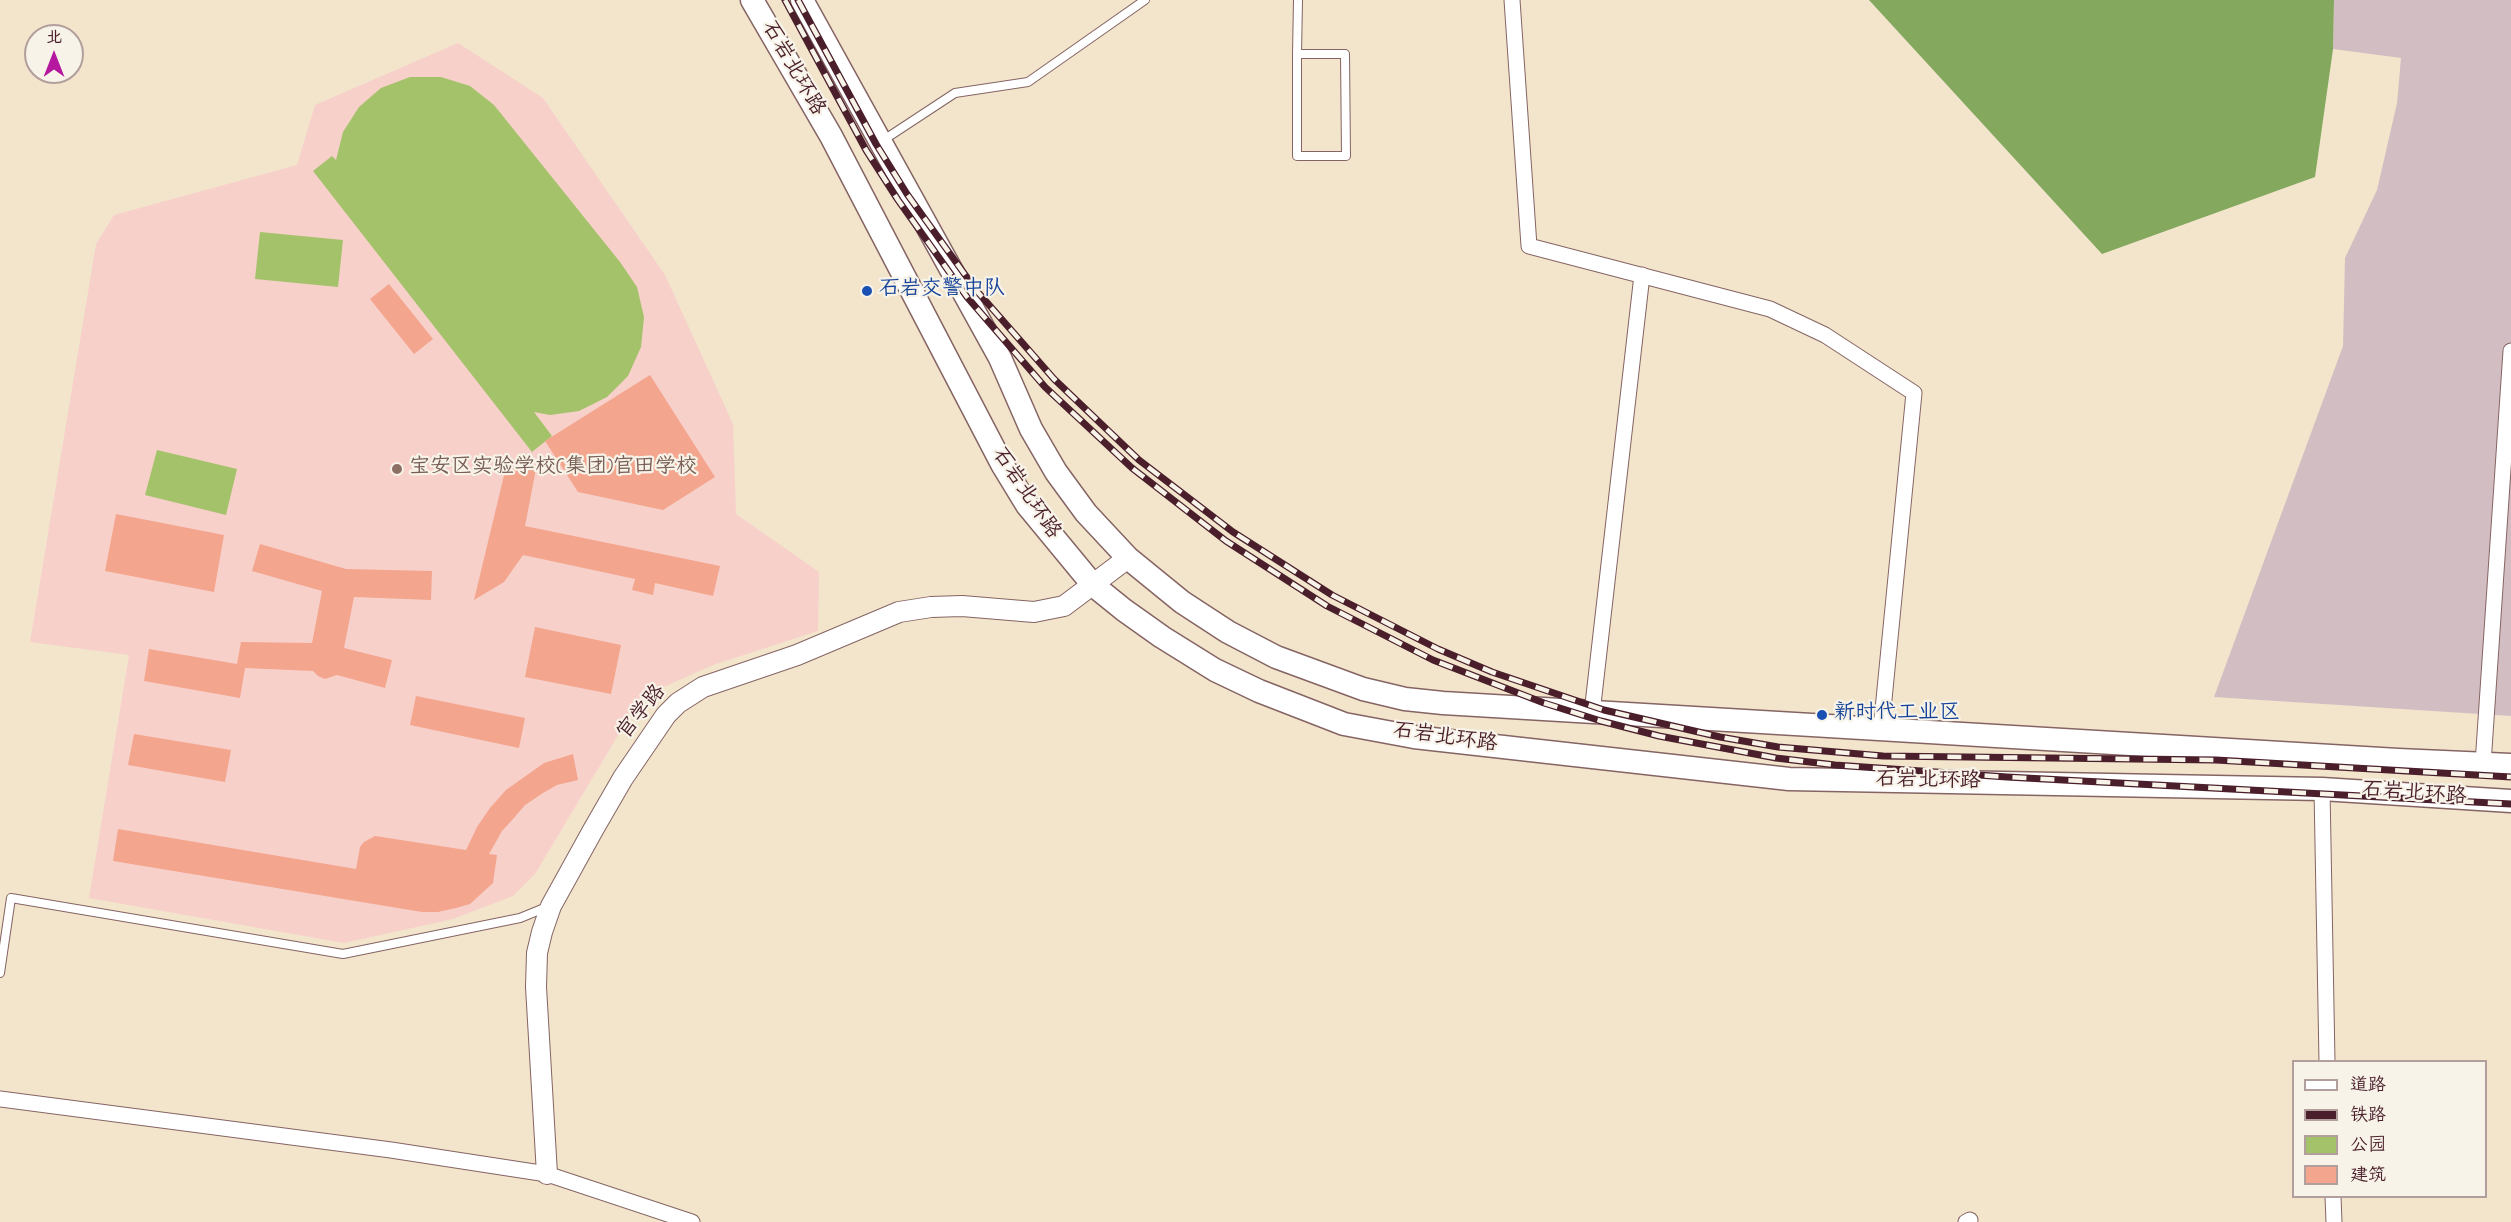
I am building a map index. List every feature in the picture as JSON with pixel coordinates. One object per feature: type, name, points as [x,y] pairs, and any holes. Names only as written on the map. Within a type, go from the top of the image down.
[{"type":"main road","name":"石岩北环路","points":[[752,0],[831,136],[1002,464],[1027,505],[1093,585],[1162,637],[1240,682],[1344,724],[1414,737],[1789,779],[2322,789],[2511,801]]},
{"type":"main road","name":"石岩北环路","points":[[802,0],[1000,358],[1030,429],[1056,472],[1086,513],[1128,558],[1182,602],[1228,632],[1276,657],[1321,675],[1405,699],[1592,713],[2511,765]]},
{"type":"street","points":[[1512,0],[1529,246],[1770,309],[1825,335],[1914,393],[1881,730]]},
{"type":"street","points":[[1592,713],[1642,274]]},
{"type":"street","points":[[2483,764],[2511,351]]},
{"type":"street","name":"官学路","points":[[547,1174],[536,987],[537,953],[551,906],[623,778],[666,715],[691,694],[717,682],[797,655],[899,612],[931,607],[962,606],[1042,610],[1064,606],[1128,558]]},
{"type":"street","points":[[2322,789],[2327,1060]]},
{"type":"street","points":[[0,1099],[391,1150],[547,1174],[663,1217],[692,1222]]},
{"type":"street","points":[[2333,1198],[2334,1222]]},
{"type":"lane","points":[[881,142],[955,93],[1028,82],[1145,0]]},
{"type":"lane","points":[[1297,54],[1345,54],[1346,156],[1297,156],[1297,54],[1298,0]]},
{"type":"lane","points":[[0,973],[11,898],[343,954],[520,918],[551,906]]},
{"type":"shaded area","points":[[2334,0],[2511,0],[2511,716],[2214,697],[2343,346],[2345,258],[2377,190],[2397,103],[2401,58],[2333,49]]},
{"type":"shaded area","name":"宝安区实验学校(集团)官田学校","points":[[458,43],[543,98],[665,275],[733,424],[736,514],[819,572],[818,631],[713,665],[641,697],[535,874],[513,896],[453,919],[344,943],[89,898],[129,655],[30,642],[96,244],[114,215],[297,165],[315,105]]},
{"type":"green space","points":[[1869,0],[2334,0],[2333,49],[2315,177],[2102,254]]},
{"type":"green space","points":[[410,77],[441,77],[470,86],[494,105],[620,262],[637,287],[644,317],[641,347],[628,376],[607,397],[579,411],[550,415],[534,412],[552,436],[532,452],[313,171],[332,156],[336,160],[343,132],[359,107],[381,88]]},
{"type":"green space","points":[[260,232],[343,240],[338,287],[255,279]]},
{"type":"green space","points":[[157,450],[237,469],[226,515],[145,495]]},
{"type":"building","points":[[389,284],[433,339],[414,354],[370,299]]},
{"type":"building","points":[[650,375],[715,477],[663,510],[578,492],[545,441]]},
{"type":"building","points":[[507,463],[536,469],[525,526],[720,566],[713,596],[655,583],[653,595],[632,590],[635,579],[523,555],[504,582],[474,600]]},
{"type":"building","points":[[116,514],[224,535],[214,592],[105,571]]},
{"type":"building","points":[[260,544],[346,569],[432,571],[431,600],[354,597],[344,648],[392,660],[385,688],[337,675],[325,679],[313,671],[245,668],[240,698],[144,681],[149,649],[237,664],[241,642],[312,643],[322,591],[252,571]]},
{"type":"building","points":[[535,627],[621,645],[611,694],[525,677]]},
{"type":"building","points":[[416,696],[525,718],[519,748],[410,725]]},
{"type":"building","points":[[134,734],[231,750],[225,782],[128,765]]},
{"type":"building","points":[[573,754],[578,780],[557,785],[525,805],[502,831],[489,854],[497,855],[493,883],[470,904],[456,908],[438,912],[422,912],[113,861],[118,829],[356,869],[360,847],[375,836],[466,850],[477,827],[506,790],[544,763]]},
{"type":"railway","points":[[785,0],[866,150],[898,200],[967,297],[1045,387],[1132,468],[1226,541],[1327,606],[1433,660],[1544,703],[1601,721],[1659,736],[1776,758],[1835,765],[2007,777],[2511,804]]},
{"type":"railway","points":[[798,0],[876,144],[907,194],[976,290],[1054,379],[1139,460],[1233,532],[1332,595],[1438,649],[1492,672],[1604,710],[1720,737],[1778,747],[1883,756],[2216,760],[2511,777]]},
{"type":"place","name":"石岩交警中队","points":[[867,291]]},
{"type":"place","name":"宝安区实验学校(集团)官田学校","points":[[397,469]]},
{"type":"place","name":"新时代工业区","points":[[1822,715]]}]
